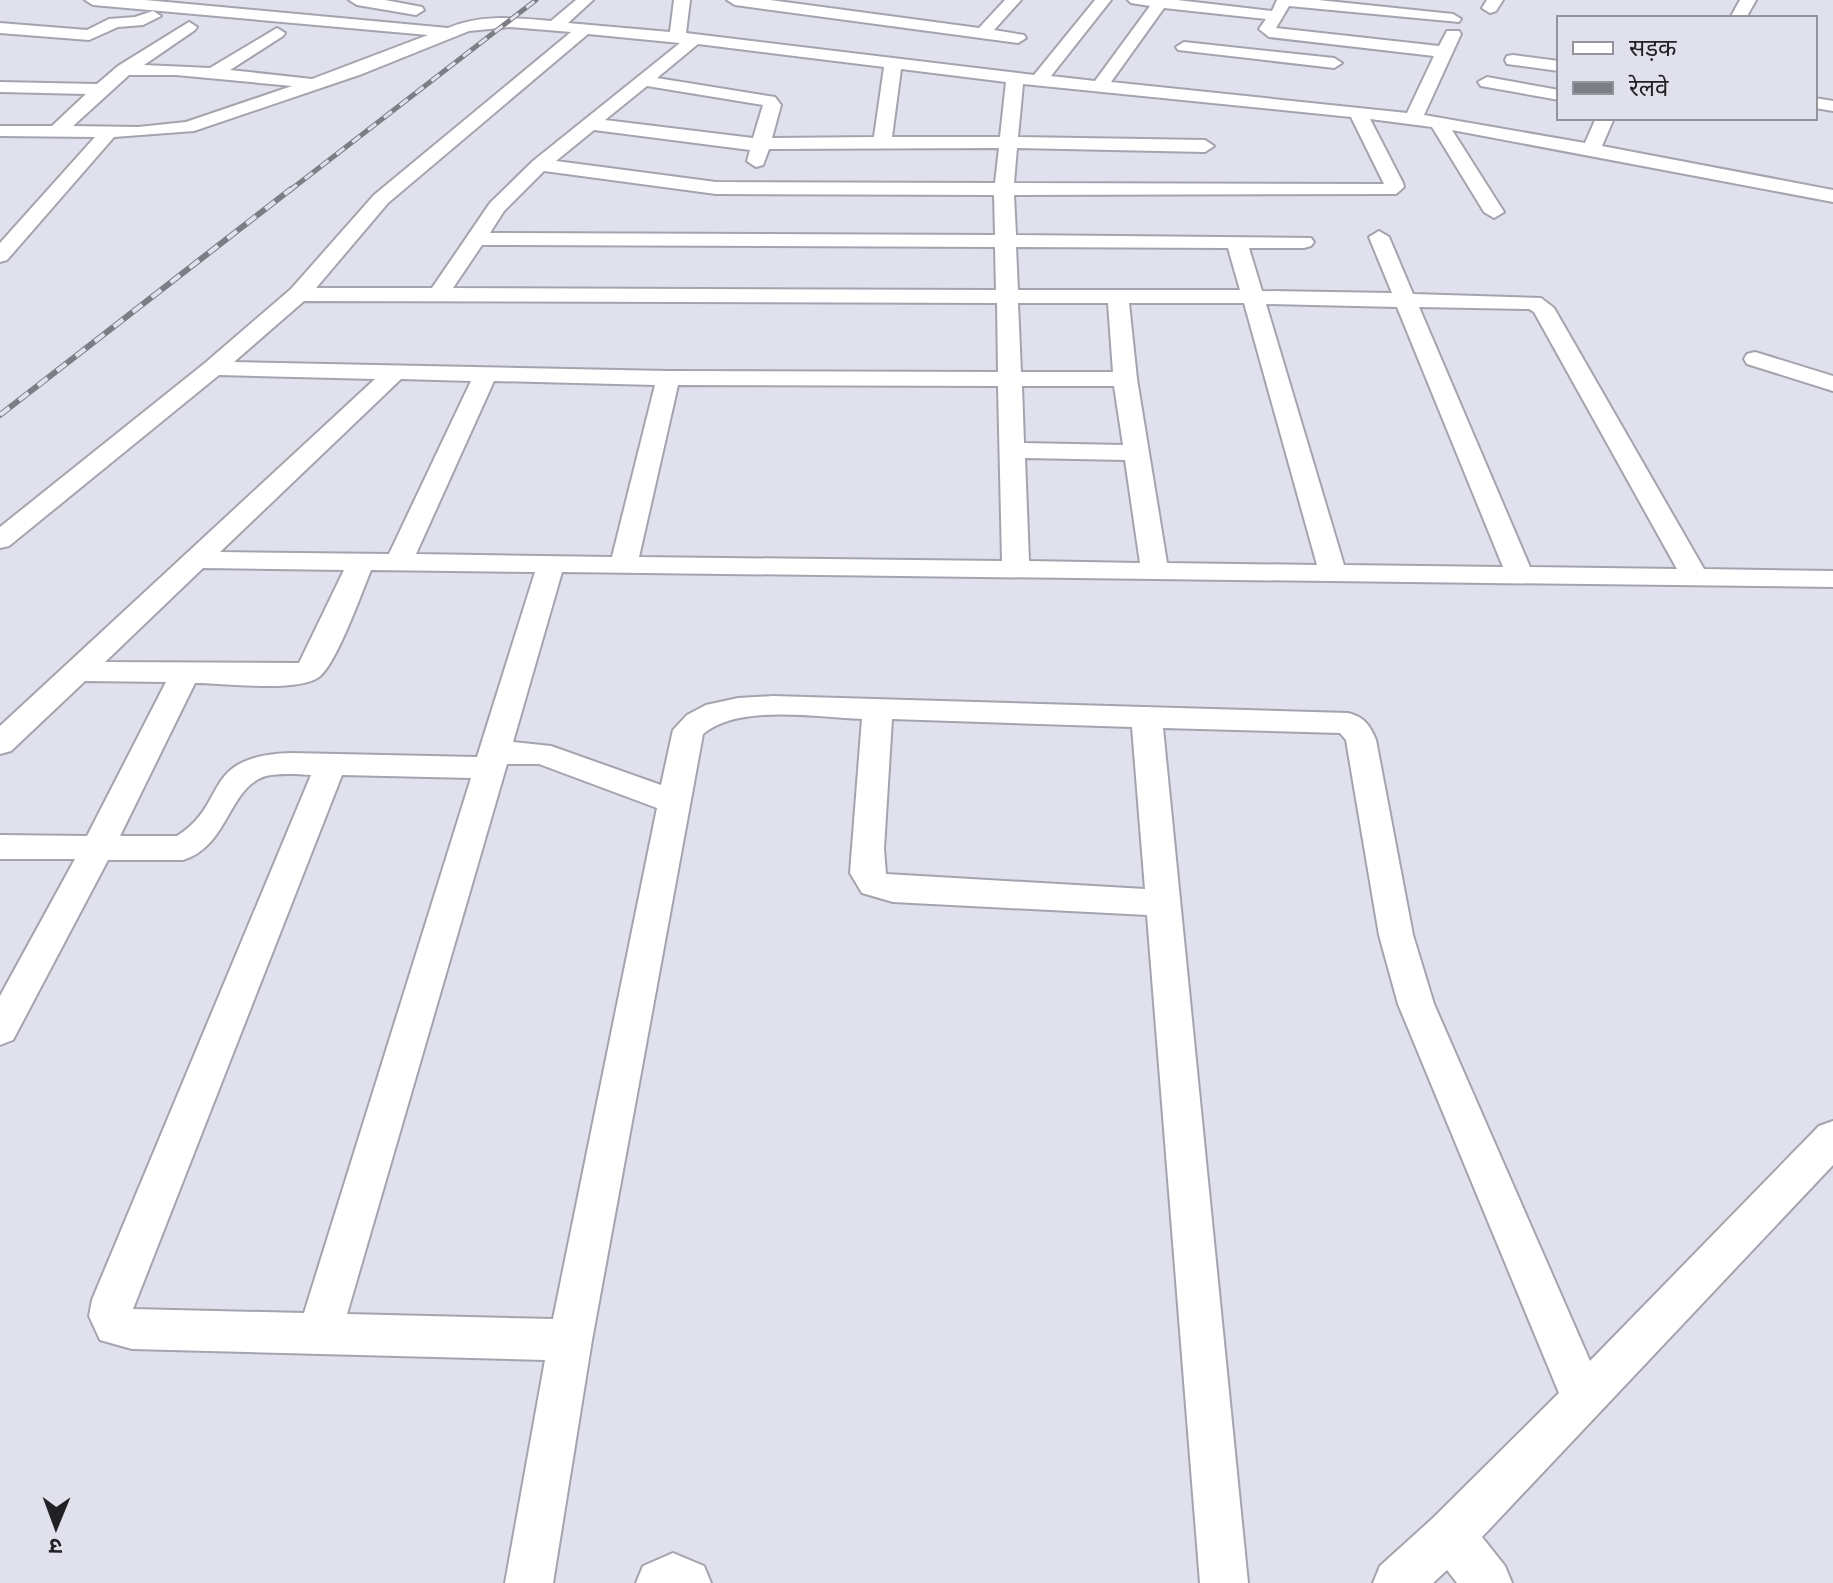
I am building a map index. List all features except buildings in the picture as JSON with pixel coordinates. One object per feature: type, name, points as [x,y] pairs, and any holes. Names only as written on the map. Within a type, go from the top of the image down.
[{"type":"street","points":[[93,0],[175,3],[299,18],[557,24],[1099,87],[1193,102],[1214,98],[1313,107],[1511,133],[1833,196]]},
{"type":"street","points":[[357,0],[442,20]]},
{"type":"street","points":[[557,24],[585,0]]},
{"type":"street","points":[[682,0],[686,38]]},
{"type":"street","points":[[735,0],[1018,38]]},
{"type":"street","points":[[777,48],[833,0]]},
{"type":"street","points":[[983,33],[1013,0]]},
{"type":"street","points":[[1038,81],[1103,0]]},
{"type":"street","points":[[1136,0],[1282,6],[1453,19]]},
{"type":"street","points":[[1413,119],[1456,28],[1453,19],[1442,8],[1443,0]]},
{"type":"street","points":[[1,29],[89,35],[115,22],[142,21],[175,3]]},
{"type":"street","points":[[1099,87],[1160,3]]},
{"type":"street","points":[[729,42],[773,5]]},
{"type":"street","points":[[299,18],[320,6]]},
{"type":"street","points":[[1282,6],[1267,29],[1269,32],[1446,52]]},
{"type":"street","points":[[493,22],[515,7]]},
{"type":"street","points":[[904,22],[921,7]]},
{"type":"street","points":[[0,131],[109,132],[188,127],[316,83],[442,20]]},
{"type":"street","points":[[56,132],[124,70],[189,27]]},
{"type":"street","points":[[0,540],[213,368],[299,294],[381,199],[587,27]]},
{"type":"street","points":[[214,73],[277,33]]},
{"type":"street","points":[[437,296],[497,207],[540,165],[591,124],[686,38]]},
{"type":"street","points":[[1313,107],[1345,41]]},
{"type":"street","points":[[1184,47],[1334,63]]},
{"type":"street","points":[[1214,98],[1244,53]]},
{"type":"street","points":[[1513,60],[1557,66]]},
{"type":"street","points":[[882,144],[893,63]]},
{"type":"street","points":[[124,70],[214,73],[316,83]]},
{"type":"street","points":[[1015,78],[1004,190],[1016,571]]},
{"type":"street","points":[[641,80],[766,99],[772,105],[747,189]]},
{"type":"street","points":[[1487,82],[1557,95]]},
{"type":"street","points":[[0,87],[101,89]]},
{"type":"street","points":[[591,124],[706,140],[762,144],[1009,142],[1211,161],[1378,191],[1394,187],[1357,112]]},
{"type":"street","points":[[1591,150],[1604,120]]},
{"type":"street","points":[[1438,122],[1494,212]]},
{"type":"street","points":[[0,256],[109,132]]},
{"type":"street","points":[[540,165],[669,184],[747,189],[1004,190],[1211,161]]},
{"type":"street","points":[[1379,237],[1520,576]]},
{"type":"street","points":[[475,239],[1304,242]]},
{"type":"street","points":[[1237,242],[1333,573]]},
{"type":"street","points":[[299,294],[1252,297],[1540,305],[1696,579]]},
{"type":"street","points":[[1118,297],[1125,379],[1155,572]]},
{"type":"street","points":[[1755,359],[1833,384]]},
{"type":"street","points":[[213,368],[668,378],[1125,379]]},
{"type":"street","points":[[0,744],[394,373]]},
{"type":"street","points":[[399,562],[485,375]]},
{"type":"street","points":[[624,564],[668,378]]},
{"type":"street","points":[[1012,450],[1137,453]]},
{"type":"street","points":[[197,560],[1833,579]]},
{"type":"street","points":[[76,671],[296,675],[309,670],[317,660],[361,563]]},
{"type":"street","points":[[319,1336],[551,564]]},
{"type":"street","points":[[0,1030],[97,849],[185,673]]},
{"type":"street","points":[[529,1583],[570,1340],[688,730],[703,716],[732,708],[773,706],[1348,723],[1357,731],[1396,935],[1416,1004],[1584,1399]]},
{"type":"street","points":[[878,709],[867,849],[867,873],[874,884],[893,889],[1163,903]]},
{"type":"street","points":[[1147,718],[1224,1583]]},
{"type":"street","points":[[0,847],[183,848],[197,841],[207,830],[240,776],[252,769],[270,765],[492,760],[540,753],[674,802]]},
{"type":"street","points":[[331,764],[113,1300],[110,1316],[115,1326],[132,1329],[570,1340]]},
{"type":"street","points":[[1397,1583],[1450,1535],[1584,1399],[1833,1138]]},
{"type":"street","points":[[1450,1535],[1488,1583]]},
{"type":"street","points":[[660,1583],[673,1577],[687,1583]]},
{"type":"railway","points":[[289,191],[536,0]]},
{"type":"railway","points":[[0,415],[291,189]]}]
